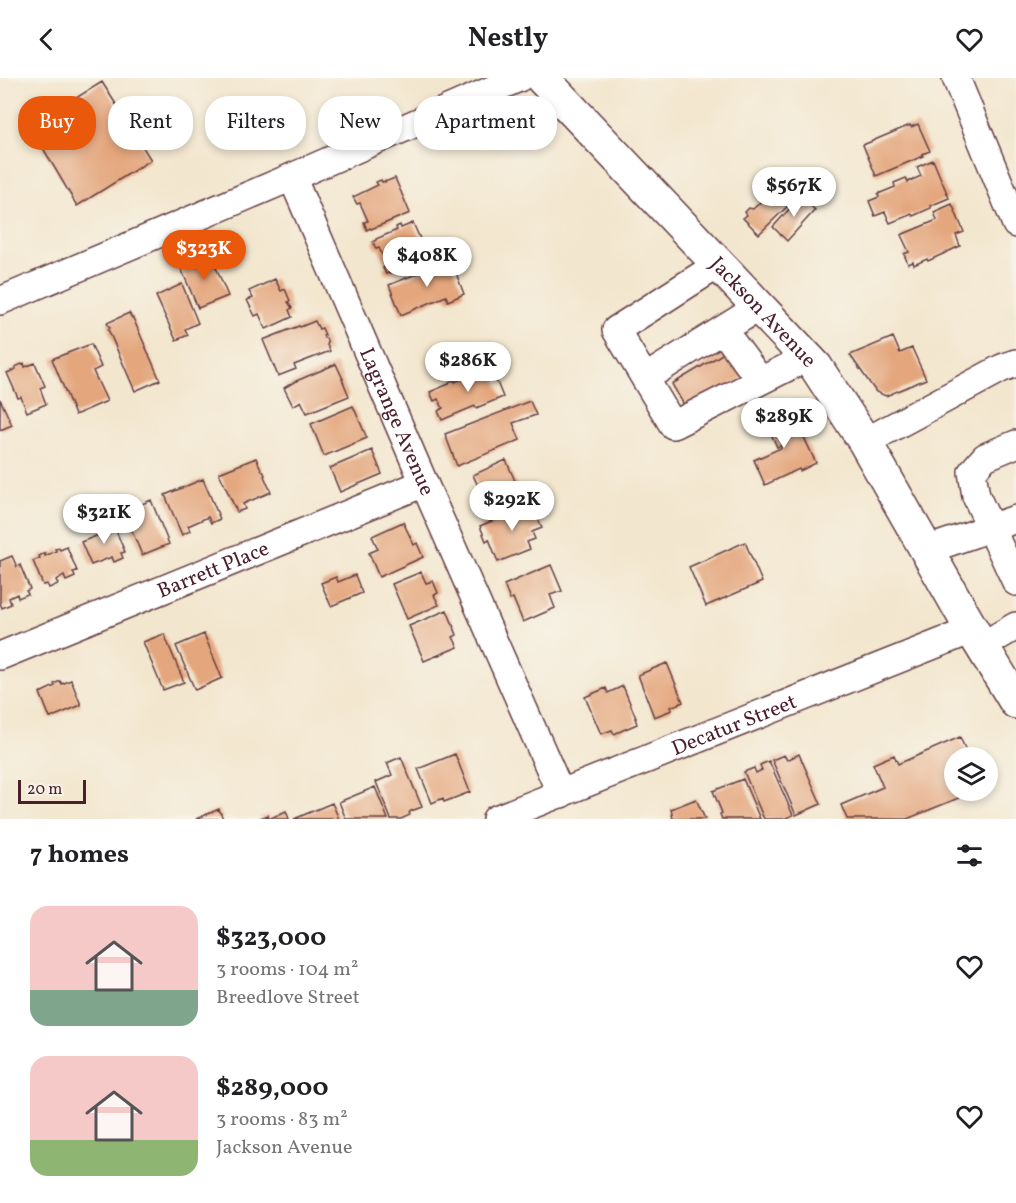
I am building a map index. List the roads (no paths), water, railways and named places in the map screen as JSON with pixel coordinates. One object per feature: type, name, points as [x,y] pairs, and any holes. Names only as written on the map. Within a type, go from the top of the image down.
[{"type":"main road","name":"Jackson Avenue","points":[[542,78],[808,357],[865,442],[1016,702]]},
{"type":"street","points":[[0,301],[519,78]]},
{"type":"street","points":[[956,78],[1016,224]]},
{"type":"street","name":"Lagrange Avenue","points":[[292,177],[561,794]]},
{"type":"street","points":[[718,264],[616,330],[673,425],[808,357]]},
{"type":"street","points":[[645,378],[759,307]]},
{"type":"street","points":[[723,330],[760,380]]},
{"type":"street","points":[[865,442],[1002,368],[1016,363]]},
{"type":"street","points":[[1016,444],[985,457],[972,472],[976,496],[1016,582]]},
{"type":"street","name":"Barrett Place","points":[[0,656],[424,483]]},
{"type":"street","points":[[927,550],[1016,519]]},
{"type":"street","name":"Decatur Street","points":[[496,819],[977,638],[1011,630],[1016,626]]}]
